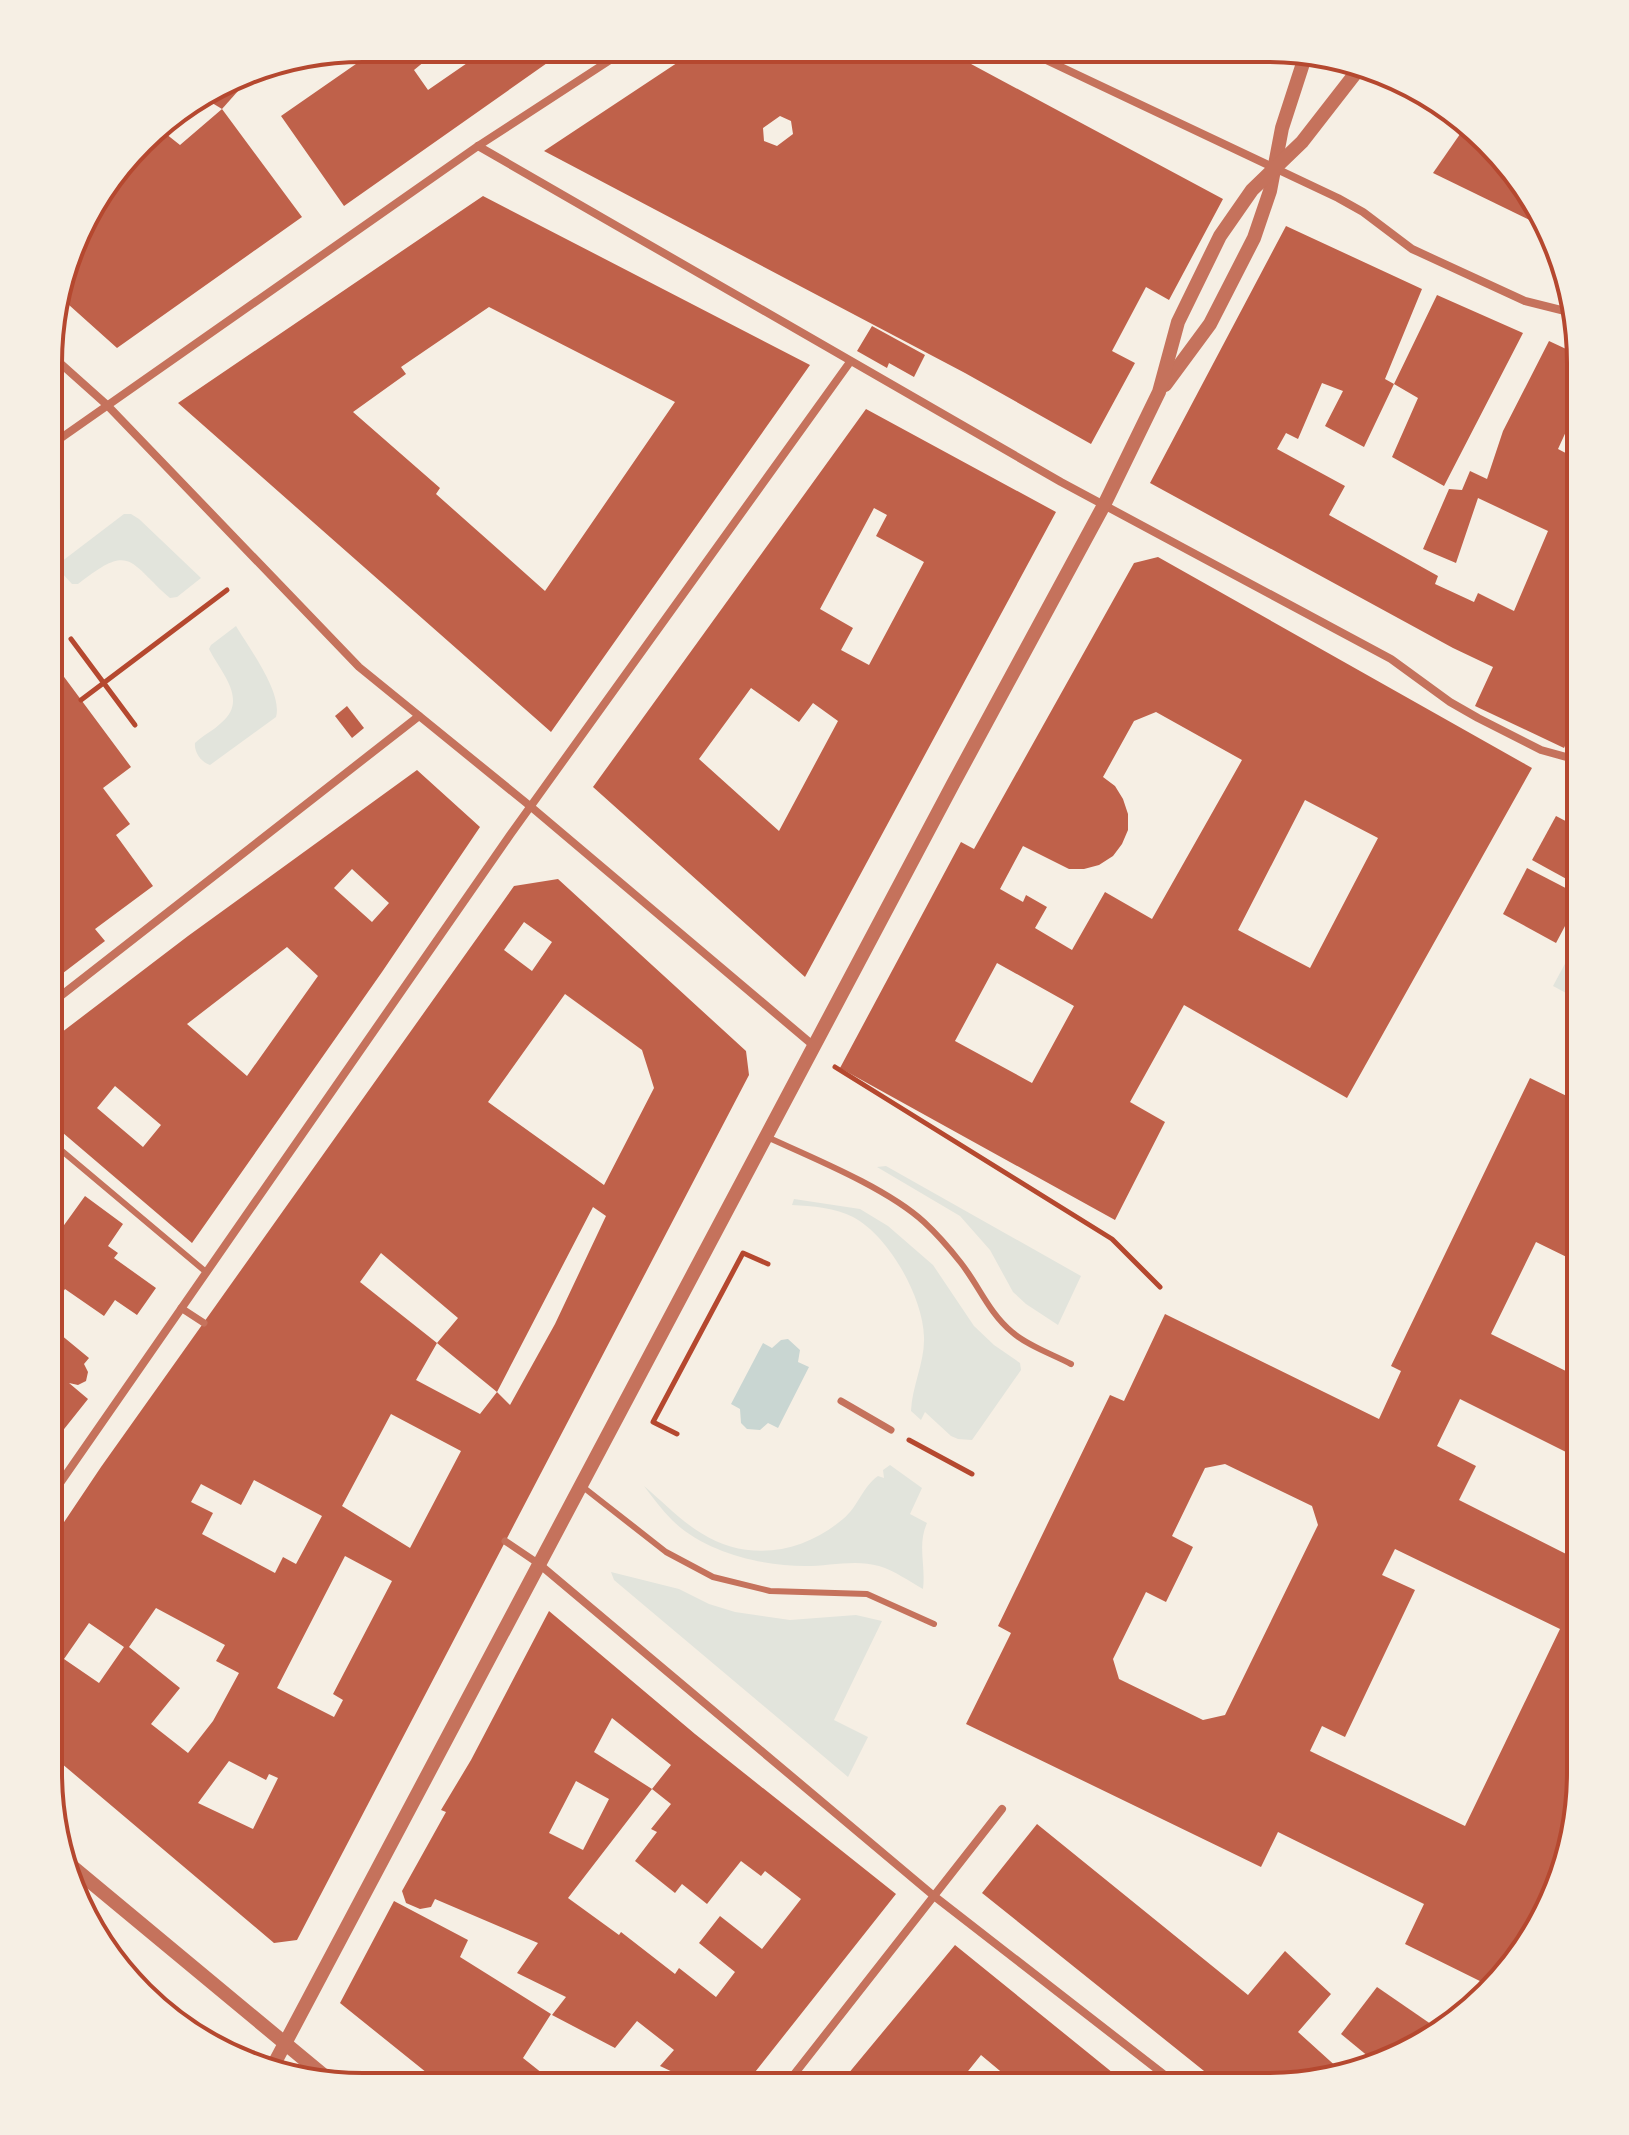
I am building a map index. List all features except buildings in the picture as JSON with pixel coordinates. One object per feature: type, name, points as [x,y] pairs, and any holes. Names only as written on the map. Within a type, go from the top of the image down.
[{"type":"street","points":[[62,437],[478,146],[607,62]]},
{"type":"street","points":[[1050,62],[1350,205],[1412,249],[1525,301],[1562,310]]},
{"type":"street","points":[[1159,392],[1201,338],[1221,306],[1262,217],[1286,116],[1303,65]]},
{"type":"street","points":[[276,2060],[1104,505],[1159,392],[1178,322],[1191,290],[1233,214],[1252,190],[1302,142],[1354,75]]},
{"type":"street","points":[[478,146],[1104,505],[1391,659],[1450,702],[1478,718],[1541,750],[1567,757]]},
{"type":"street","points":[[62,1480],[530,806],[850,362]]},
{"type":"street","points":[[62,365],[107,405],[359,667],[530,806],[814,1046]]},
{"type":"street","points":[[62,995],[419,716]]},
{"type":"street","points":[[181,1308],[204,1323]]},
{"type":"street","points":[[841,1401],[891,1430]]},
{"type":"street","points":[[505,1541],[539,1564],[934,1896],[1162,2073]]},
{"type":"street","points":[[795,2073],[1002,1809]]},
{"type":"street","points":[[79,1873],[315,2069]]},
{"type":"lane","points":[[766,1137],[888,1196],[908,1209],[962,1264],[989,1309],[1005,1326],[1023,1340],[1071,1364]]},
{"type":"lane","points":[[62,1151],[206,1272]]},
{"type":"lane","points":[[580,1485],[666,1552],[713,1577],[770,1591],[867,1594],[934,1624]]},
{"type":"path","points":[[81,700],[227,590]]},
{"type":"path","points":[[71,639],[135,725]]},
{"type":"path","points":[[814,1046],[835,1067],[1112,1239],[1160,1287]]},
{"type":"path","points":[[677,1434],[653,1422],[675,1379],[743,1253],[768,1264]]},
{"type":"path","points":[[914,1443],[972,1474]]},
{"type":"shaded area","points":[[124,514],[131,514],[201,578],[177,597],[170,598],[128,561],[109,563],[78,584],[72,584],[62,573],[62,561]]},
{"type":"shaded area","points":[[236,626],[270,683],[277,707],[276,717],[210,765],[199,756],[195,743],[229,714],[233,696],[209,649]]},
{"type":"shaded area","points":[[1567,960],[1567,994],[1553,986]]},
{"type":"shaded area","points":[[886,1166],[1081,1276],[1058,1325],[1013,1292],[990,1250],[960,1216],[877,1167]]},
{"type":"shaded area","points":[[794,1199],[860,1209],[888,1226],[933,1265],[974,1326],[1020,1363],[1021,1370],[972,1440],[951,1436],[925,1412],[921,1420],[911,1411],[924,1346],[922,1321],[911,1286],[891,1253],[879,1238],[853,1217],[832,1210],[792,1205]]},
{"type":"shaded area","points":[[788,1339],[800,1350],[798,1362],[809,1367],[778,1428],[768,1423],[760,1430],[747,1429],[741,1423],[740,1409],[731,1404],[763,1343],[772,1348],[781,1340]]},
{"type":"shaded area","points":[[890,1465],[922,1488],[910,1514],[927,1523],[922,1547],[923,1589],[891,1571],[870,1564],[788,1565],[752,1560],[717,1549],[700,1541],[672,1520],[644,1486],[686,1523],[719,1542],[756,1551],[775,1550],[811,1540],[827,1531],[848,1514],[873,1480],[878,1476],[884,1478],[883,1470]]},
{"type":"shaded area","points":[[611,1572],[679,1589],[709,1604],[735,1612],[790,1620],[856,1615],[882,1621],[834,1720],[868,1737],[848,1777],[614,1580]]}]
